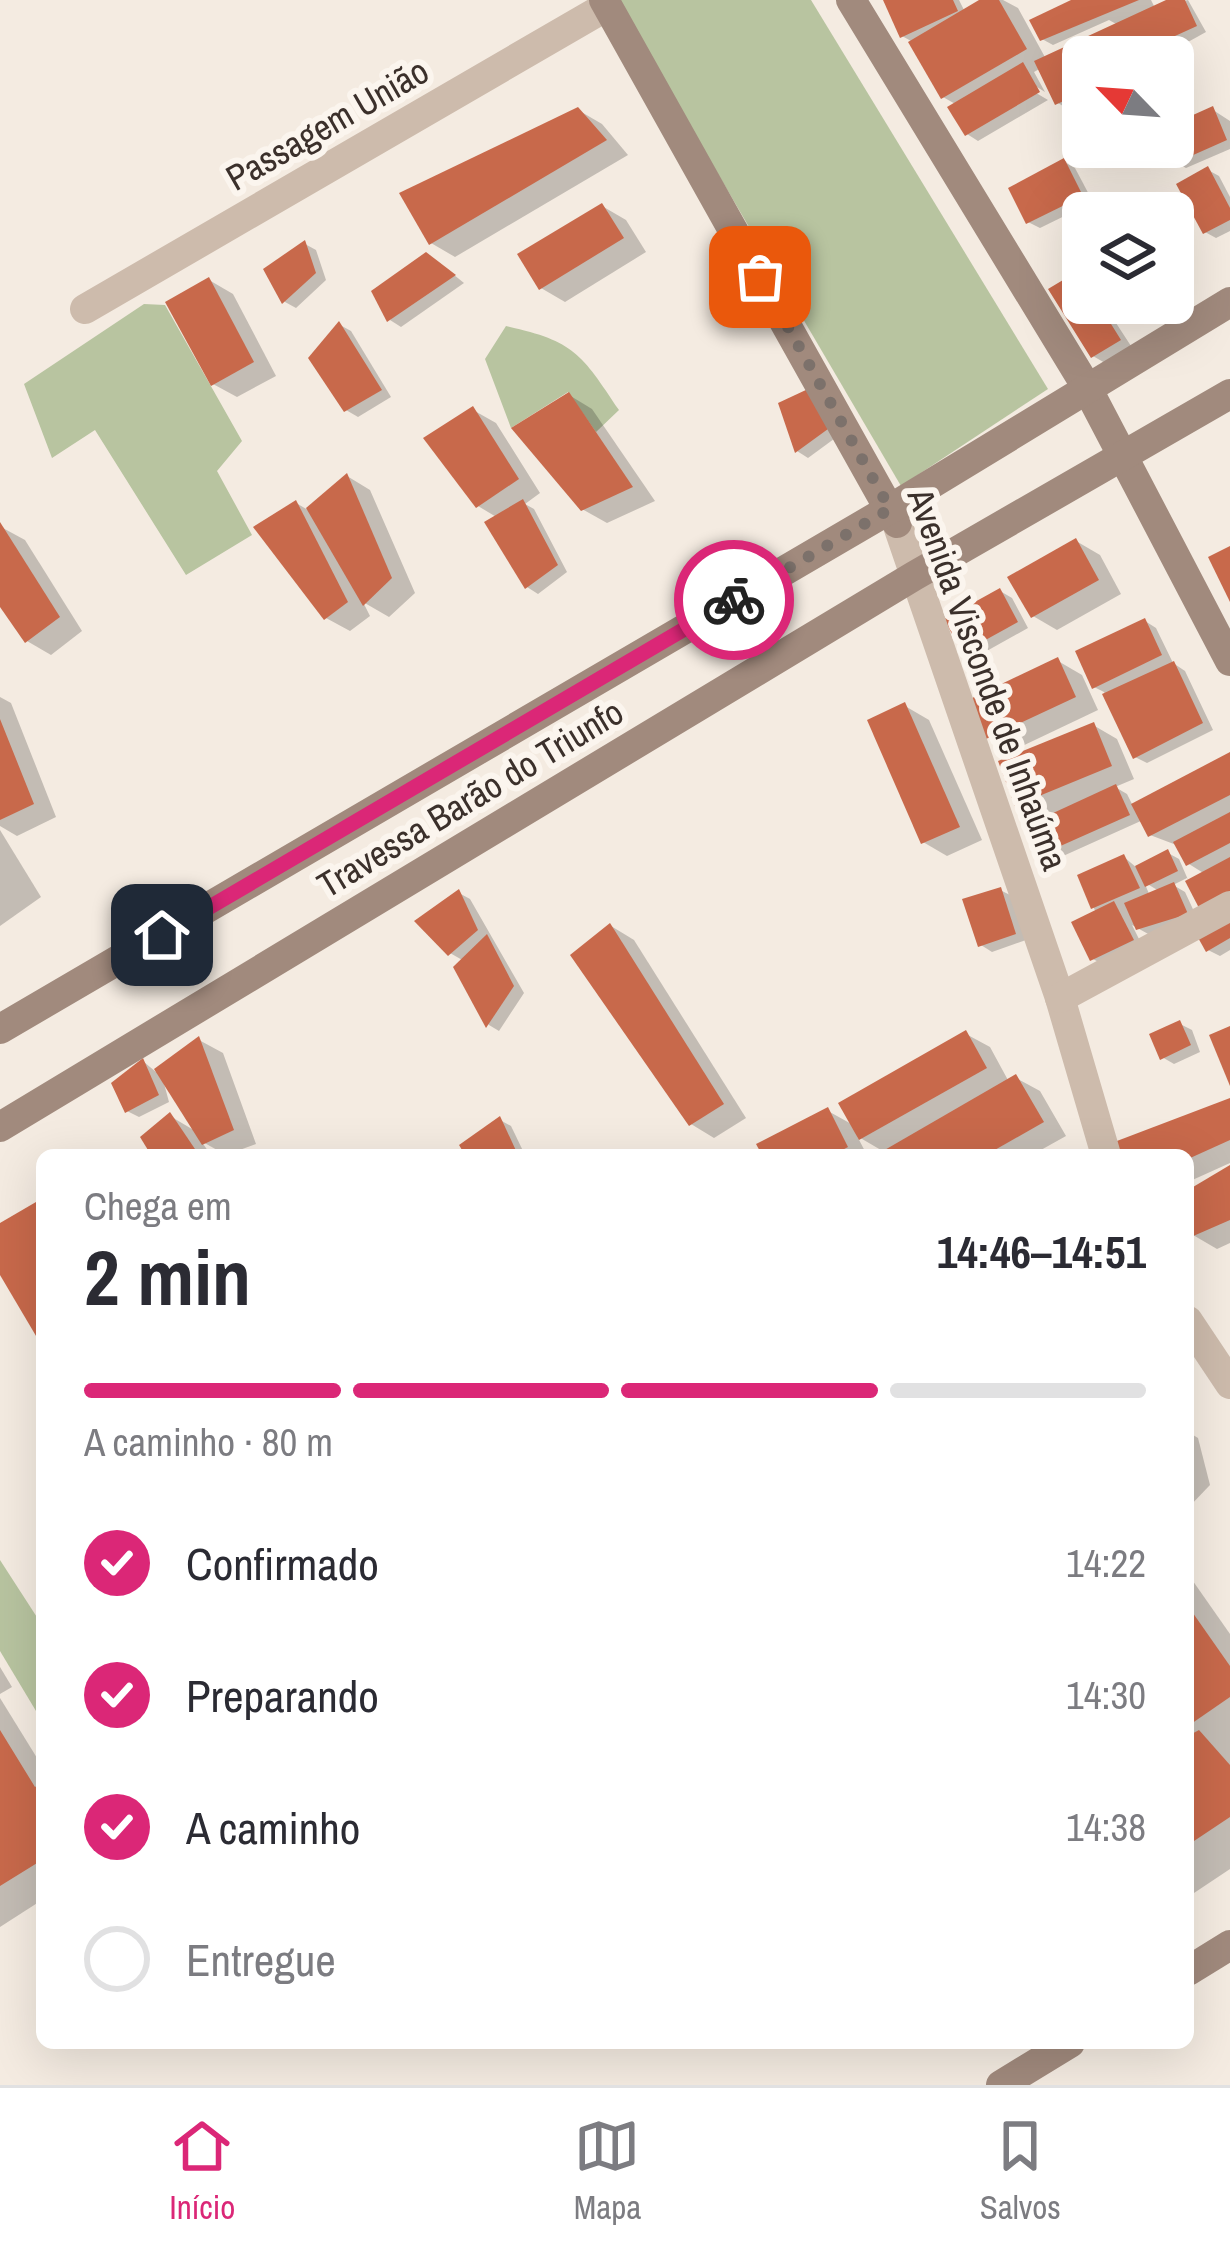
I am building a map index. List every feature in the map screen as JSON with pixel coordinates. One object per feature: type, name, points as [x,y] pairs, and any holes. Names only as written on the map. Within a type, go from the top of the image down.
[{"type":"street","points":[[851,0],[1087,386],[1230,661]]},
{"type":"street","name":"Passagem União","points":[[85,309],[606,3]]},
{"type":"street","name":"Avenida Visconde de Inhaúma","points":[[606,3],[894,517],[1060,998],[1104,1149]]},
{"type":"street","name":"Travessa Barão do Triunfo","points":[[0,1029],[894,517],[1087,386],[1230,302]]},
{"type":"street","name":"Travessa Barão do Triunfo","points":[[0,1127],[914,576],[1230,394]]},
{"type":"street","points":[[1060,998],[1230,906]]},
{"type":"street","points":[[1194,1330],[1230,1384]]},
{"type":"street","points":[[1194,1968],[1228,1952]]},
{"type":"street","points":[[1001,2085],[1060,2049]]},
{"type":"green space","points":[[616,0],[811,0],[1048,389],[901,486]]},
{"type":"green space","points":[[144,304],[165,305],[242,441],[217,471],[252,535],[186,575],[95,430],[52,458],[24,384]]},
{"type":"green space","points":[[506,326],[547,337],[574,352],[619,410],[596,432],[568,392],[511,428],[485,359]]},
{"type":"green space","points":[[0,1560],[36,1616],[36,1711],[0,1651]]},
{"type":"building","points":[[883,0],[953,0],[958,11],[900,38]]},
{"type":"building","points":[[979,0],[999,0],[1027,49],[941,99],[908,42]]},
{"type":"building","points":[[1071,0],[1139,0],[1040,41],[1029,20]]},
{"type":"building","points":[[1166,0],[1185,0],[1197,26],[1175,36],[1088,36]]},
{"type":"building","points":[[1062,48],[1062,102],[1055,105],[1034,61]]},
{"type":"building","points":[[1023,62],[1040,92],[965,136],[947,107]]},
{"type":"building","points":[[1213,106],[1227,140],[1194,155],[1194,115]]},
{"type":"building","points":[[578,107],[607,140],[429,245],[399,193]]},
{"type":"building","points":[[1062,159],[1062,168],[1069,168],[1081,192],[1062,192],[1062,206],[1026,224],[1008,188]]},
{"type":"building","points":[[1208,166],[1230,208],[1230,220],[1203,234],[1194,217],[1194,192],[1180,192],[1176,184]]},
{"type":"building","points":[[602,203],[624,238],[539,290],[517,254]]},
{"type":"building","points":[[305,240],[316,273],[282,304],[263,269]]},
{"type":"building","points":[[426,252],[456,275],[387,322],[371,291]]},
{"type":"building","points":[[209,277],[254,362],[211,386],[165,302]]},
{"type":"building","points":[[1062,281],[1062,311],[1048,289]]},
{"type":"building","points":[[339,321],[382,390],[344,412],[308,358]]},
{"type":"building","points":[[1070,324],[1111,324],[1121,340],[1091,358]]},
{"type":"building","points":[[808,389],[828,429],[795,453],[778,403]]},
{"type":"building","points":[[569,392],[633,487],[581,511],[511,428]]},
{"type":"building","points":[[473,406],[519,479],[476,508],[423,438]]},
{"type":"building","points":[[347,473],[392,578],[363,606],[306,508]]},
{"type":"building","points":[[523,499],[558,565],[525,589],[484,522]]},
{"type":"building","points":[[296,500],[348,602],[324,620],[253,527]]},
{"type":"building","points":[[0,522],[60,617],[25,643],[0,607]]},
{"type":"building","points":[[1076,538],[1099,580],[1031,618],[1007,577]]},
{"type":"building","points":[[1230,546],[1230,602],[1208,557]]},
{"type":"building","points":[[1000,588],[1018,622],[962,653],[944,619]]},
{"type":"building","points":[[1145,618],[1162,655],[1092,689],[1075,651]]},
{"type":"building","points":[[1058,657],[1076,697],[986,739],[968,700]]},
{"type":"building","points":[[1174,661],[1203,723],[1133,759],[1102,694]]},
{"type":"building","points":[[905,702],[960,827],[921,844],[867,720]]},
{"type":"building","points":[[0,719],[34,804],[0,820]]},
{"type":"building","points":[[1094,722],[1112,766],[1015,806],[998,761]]},
{"type":"building","points":[[1230,752],[1230,795],[1148,837],[1131,804]]},
{"type":"building","points":[[1116,784],[1130,815],[1038,856],[1025,826]]},
{"type":"building","points":[[1230,812],[1230,843],[1186,866],[1173,842]]},
{"type":"building","points":[[1168,849],[1178,871],[1145,887],[1135,866]]},
{"type":"building","points":[[1124,854],[1140,888],[1091,909],[1077,875]]},
{"type":"building","points":[[1230,857],[1230,891],[1199,908],[1185,881]]},
{"type":"building","points":[[1174,882],[1188,914],[1136,930],[1124,903]]},
{"type":"building","points":[[1001,887],[1016,934],[978,947],[962,899]]},
{"type":"building","points":[[459,889],[478,930],[448,956],[414,921]]},
{"type":"building","points":[[1114,901],[1134,940],[1090,961],[1071,922]]},
{"type":"building","points":[[1230,915],[1230,938],[1206,952],[1196,934]]},
{"type":"building","points":[[610,923],[724,1104],[689,1126],[570,955]]},
{"type":"building","points":[[487,934],[514,986],[486,1028],[453,967]]},
{"type":"building","points":[[1180,1020],[1191,1045],[1160,1060],[1149,1034]]},
{"type":"building","points":[[1230,1026],[1230,1086],[1209,1035]]},
{"type":"building","points":[[966,1030],[987,1068],[859,1140],[838,1103]]},
{"type":"building","points":[[199,1036],[234,1130],[202,1145],[154,1069]]},
{"type":"building","points":[[143,1058],[159,1095],[125,1113],[111,1083]]},
{"type":"building","points":[[1016,1074],[1044,1122],[997,1149],[886,1149]]},
{"type":"building","points":[[1230,1098],[1230,1140],[1194,1156],[1194,1149],[1111,1149],[1109,1144]]},
{"type":"building","points":[[828,1107],[848,1147],[759,1149],[756,1144]]},
{"type":"building","points":[[170,1112],[195,1149],[147,1149],[140,1137]]},
{"type":"building","points":[[500,1116],[515,1149],[461,1149],[459,1145]]},
{"type":"building","points":[[1230,1165],[1230,1220],[1194,1236],[1194,1186]]},
{"type":"building","points":[[36,1202],[36,1336],[0,1275],[0,1223]]},
{"type":"building","points":[[1194,1615],[1230,1666],[1230,1697],[1194,1722]]},
{"type":"building","points":[[0,1730],[36,1786],[36,1864],[0,1886]]},
{"type":"building","points":[[1199,1730],[1230,1765],[1230,1817],[1194,1841],[1194,1733]]},
{"type":"way so far","points":[[734,600],[890,509],[760,277]]},
{"type":"route","points":[[162,935],[734,600]]}]
